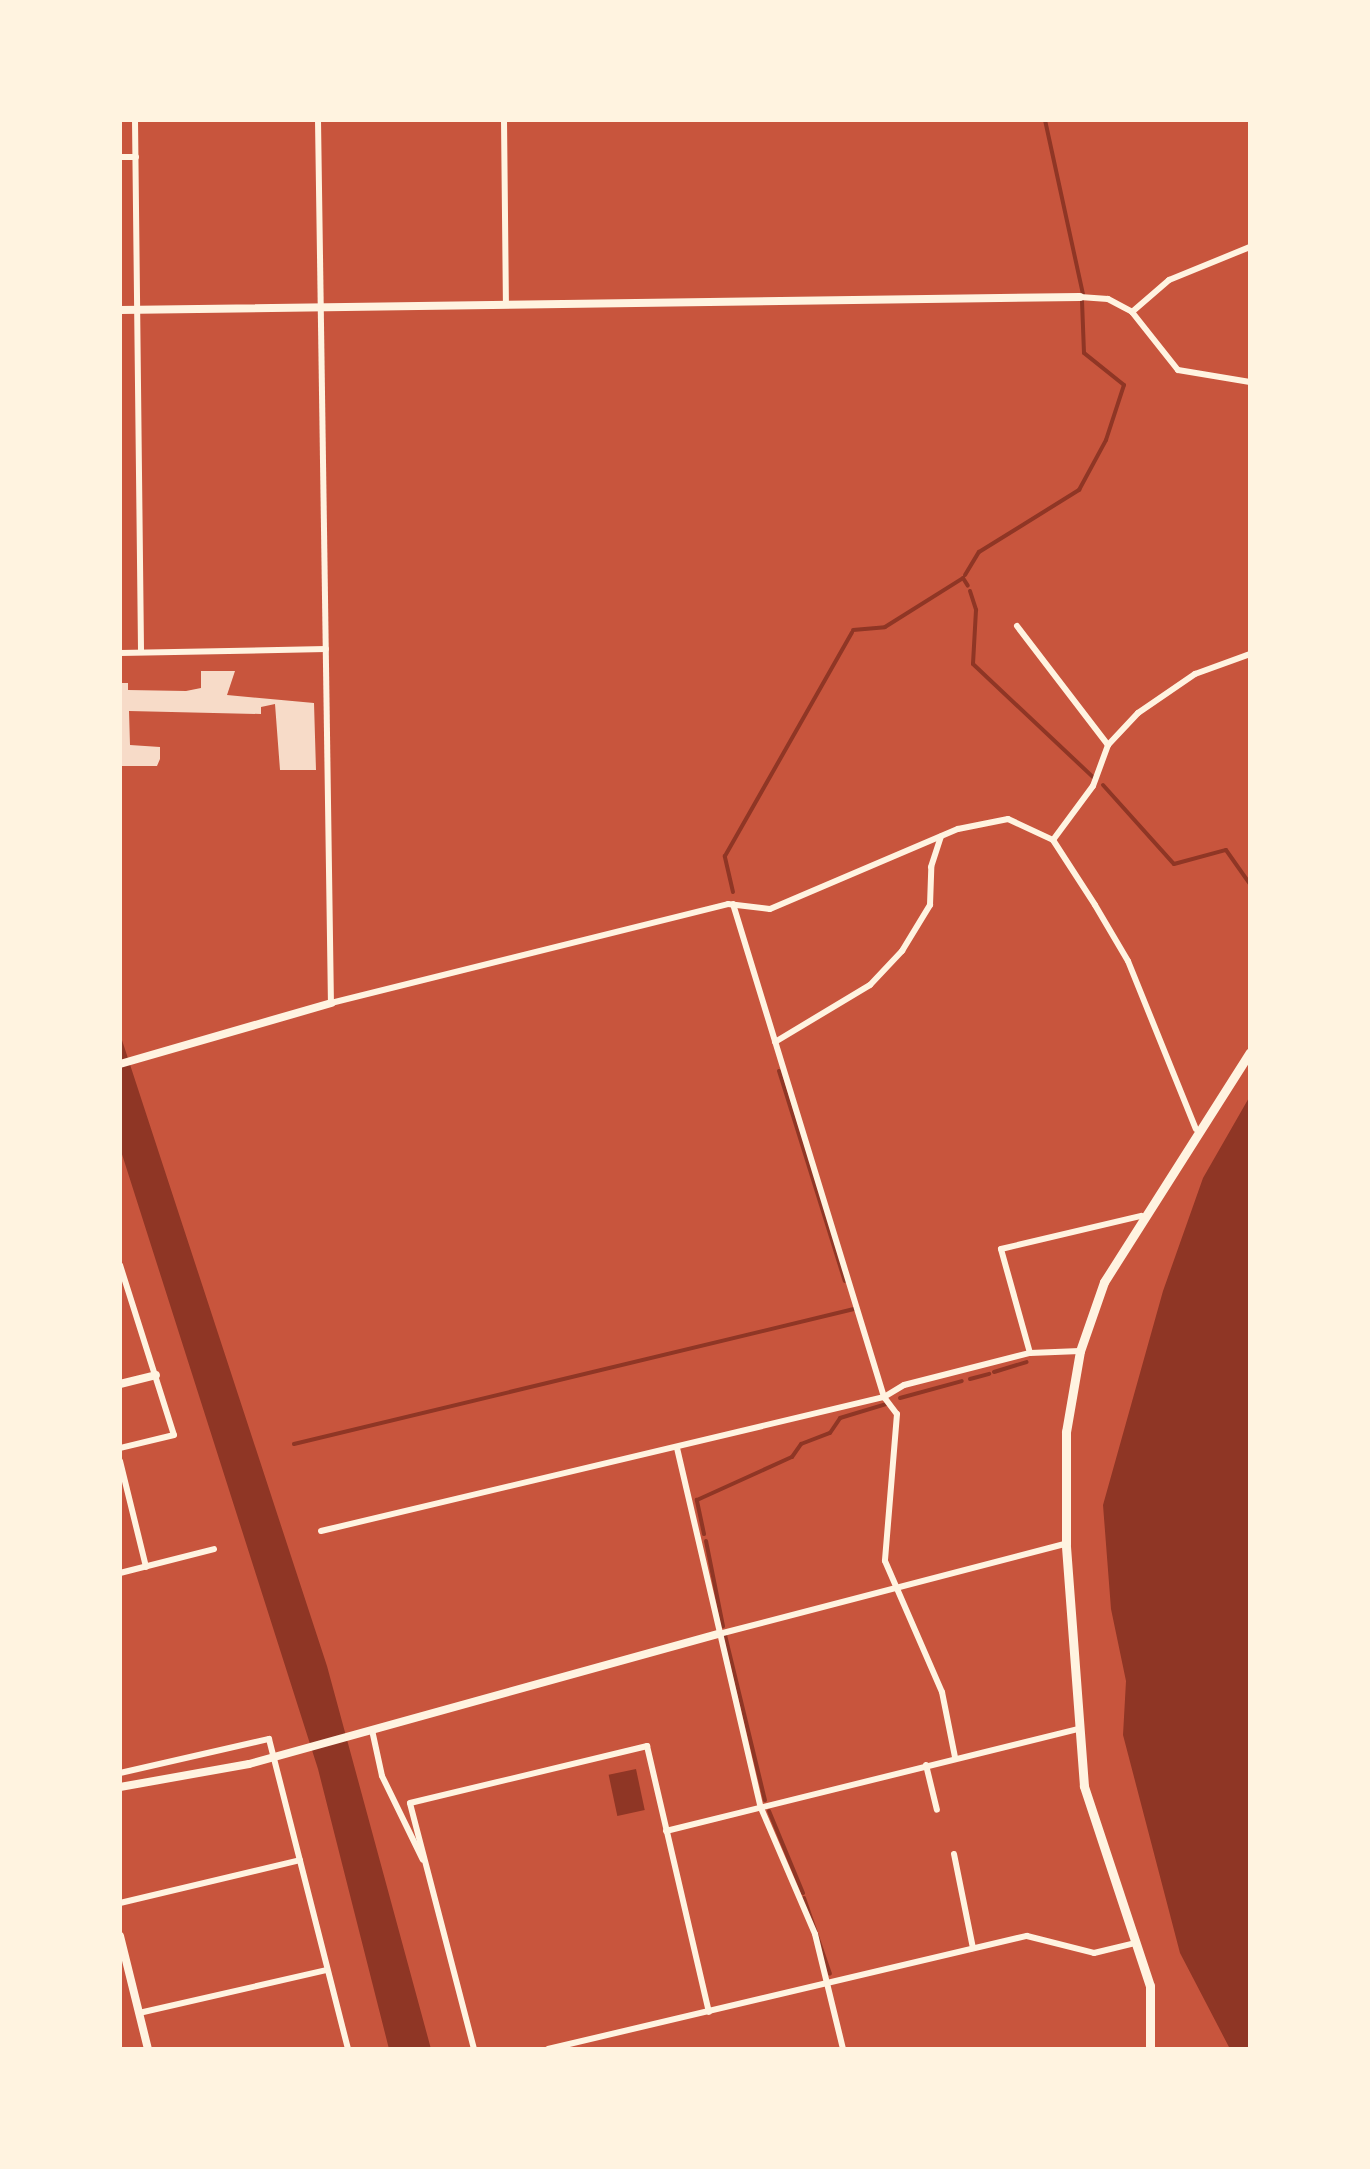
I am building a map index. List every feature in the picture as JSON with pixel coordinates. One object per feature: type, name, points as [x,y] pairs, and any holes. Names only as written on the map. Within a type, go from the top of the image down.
[{"type":"main road","points":[[1150,2049],[1150,1986],[1088,1809],[1078,1729],[1066,1544],[1066,1432],[1080,1351],[1104,1282],[1196,1129],[1250,1052]]},
{"type":"street","points":[[135,120],[141,652]]},
{"type":"street","points":[[318,120],[331,1002]]},
{"type":"street","points":[[504,120],[506,305]]},
{"type":"street","points":[[120,157],[136,157]]},
{"type":"street","points":[[1132,312],[1169,280],[1250,247]]},
{"type":"street","points":[[120,310],[1080,297],[1108,299],[1132,312],[1178,370],[1250,382]]},
{"type":"street","points":[[1017,626],[1108,745]]},
{"type":"street","points":[[120,653],[326,650]]},
{"type":"street","points":[[1054,840],[1093,786],[1108,745],[1138,713],[1195,674],[1250,654]]},
{"type":"street","points":[[120,1064],[331,1002],[733,904],[770,909],[941,838],[1008,819],[1054,840],[1128,961],[1196,1129]]},
{"type":"street","points":[[775,1042],[870,984],[902,951],[930,905],[941,838]]},
{"type":"street","points":[[733,904],[884,1397],[897,1414],[885,1561],[890,1586],[942,1692],[956,1757]]},
{"type":"street","points":[[1030,1353],[1001,1248],[1142,1216]]},
{"type":"street","points":[[120,1265],[123,1285],[174,1435],[120,1448]]},
{"type":"street","points":[[321,1532],[884,1397],[904,1385],[1030,1353],[1080,1351]]},
{"type":"street","points":[[120,1384],[156,1375]]},
{"type":"street","points":[[677,1448],[761,1808],[815,1934],[843,2049]]},
{"type":"street","points":[[120,1461],[146,1566]]},
{"type":"street","points":[[123,1787],[236,1768],[890,1586],[1066,1544]]},
{"type":"street","points":[[120,1573],[214,1550]]},
{"type":"street","points":[[666,1831],[1078,1729]]},
{"type":"street","points":[[368,1730],[382,1776],[426,1863]]},
{"type":"street","points":[[120,1773],[270,1739],[348,2049]]},
{"type":"street","points":[[474,2049],[410,1803],[647,1746],[709,2012]]},
{"type":"street","points":[[926,1764],[937,1810]]},
{"type":"street","points":[[954,1854],[973,1948]]},
{"type":"street","points":[[120,1903],[300,1860]]},
{"type":"street","points":[[120,1936],[148,2049]]},
{"type":"street","points":[[548,2049],[1027,1936],[1094,1952],[1135,1944]]},
{"type":"street","points":[[139,2014],[327,1970]]},
{"type":"shaded area","points":[[120,1034],[327,1666],[431,2049],[389,2049],[318,1769],[120,1148]]},
{"type":"shaded area","points":[[1250,1096],[1250,2049],[1230,2049],[1180,1953],[1123,1735],[1126,1681],[1111,1609],[1103,1505],[1163,1291],[1203,1178]]},
{"type":"shaded area","points":[[636,1769],[645,1810],[617,1816],[609,1775]]},
{"type":"building","points":[[201,671],[235,671],[227,695],[314,703],[316,770],[280,770],[275,704],[261,707],[261,714],[129,711],[130,745],[160,747],[160,759],[157,766],[120,766],[120,683],[128,683],[128,690],[186,691],[201,688]]},
{"type":"waterway","points":[[1045,120],[1083,294]]},
{"type":"waterway","points":[[965,575],[979,552],[1079,490],[1106,440],[1124,385],[1084,353],[1082,300]]},
{"type":"waterway","points":[[853,630],[885,627],[963,578],[968,586]]},
{"type":"waterway","points":[[970,591],[976,610],[973,664],[1094,778]]},
{"type":"waterway","points":[[733,892],[725,856],[852,632]]},
{"type":"waterway","points":[[1103,785],[1174,864],[1226,850],[1250,884]]},
{"type":"waterway","points":[[779,1071],[845,1281]]},
{"type":"waterway","points":[[294,1444],[854,1309]]},
{"type":"waterway","points":[[994,1372],[1026,1362]]},
{"type":"waterway","points":[[970,1379],[989,1374]]},
{"type":"waterway","points":[[900,1398],[962,1381]]},
{"type":"waterway","points":[[704,1534],[697,1500],[792,1457],[801,1444],[830,1433],[840,1418],[886,1404]]},
{"type":"waterway","points":[[706,1541],[723,1626]]},
{"type":"waterway","points":[[725,1635],[765,1800]]},
{"type":"waterway","points":[[769,1811],[803,1893]]},
{"type":"waterway","points":[[804,1898],[830,1974]]}]
